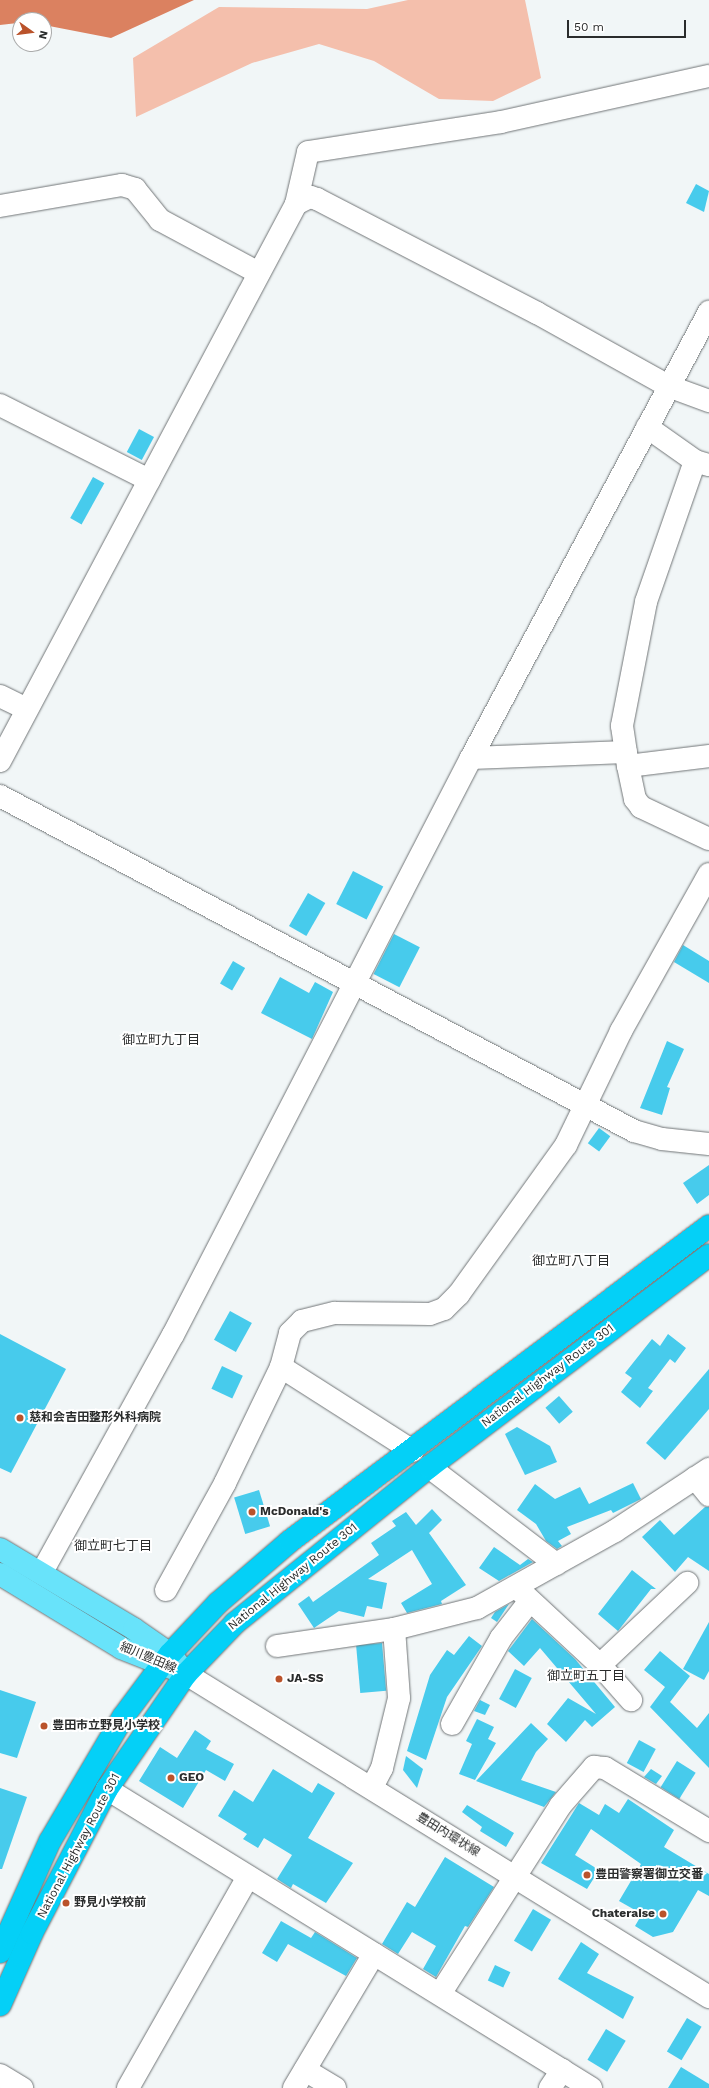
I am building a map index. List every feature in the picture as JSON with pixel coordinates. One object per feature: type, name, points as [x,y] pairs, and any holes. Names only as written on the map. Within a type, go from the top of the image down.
[{"type":"highway","name":"National Highway Route 301","points":[[0,1952],[50,1842],[124,1717],[166,1660],[218,1603],[290,1540],[413,1451],[709,1226]]},
{"type":"highway","name":"National Highway Route 301","points":[[0,2005],[32,1932],[107,1789],[186,1674],[235,1623],[429,1467],[709,1255]]},
{"type":"main road","name":"細川豊田線","points":[[0,1549],[42,1572],[186,1674]]},
{"type":"main road","name":"細川豊田線","points":[[0,1574],[121,1648],[166,1660]]},
{"type":"street","points":[[0,761],[26,709],[296,204],[308,152],[501,122],[709,76]]},
{"type":"street","points":[[0,206],[122,185],[135,189],[160,220],[259,274]]},
{"type":"street","points":[[296,204],[310,197],[317,199],[537,313],[668,386],[709,401]]},
{"type":"street","points":[[42,1572],[173,1335],[471,758],[668,386],[709,312]]},
{"type":"street","points":[[0,405],[148,480]]},
{"type":"street","points":[[647,427],[702,463],[646,602],[622,726],[635,799],[641,807],[709,839]]},
{"type":"street","points":[[0,696],[26,709]]},
{"type":"street","points":[[471,758],[627,759],[709,756]]},
{"type":"street","points":[[0,796],[353,984],[634,1131],[662,1139],[709,1144]]},
{"type":"street","points":[[166,1590],[225,1483],[281,1367],[290,1333],[314,1316],[335,1313],[406,1316],[444,1309],[460,1294],[566,1145],[621,1031],[708,878]]},
{"type":"street","points":[[281,1367],[413,1451]]},
{"type":"street","points":[[429,1467],[556,1564]]},
{"type":"street","points":[[452,1724],[501,1638],[522,1595],[556,1564],[615,1530],[702,1474],[709,1495]]},
{"type":"street","points":[[600,1665],[687,1583]]},
{"type":"street","points":[[277,1646],[394,1629],[522,1595]]},
{"type":"street","points":[[522,1595],[600,1665],[630,1700]]},
{"type":"street","points":[[372,1787],[382,1768],[399,1698],[394,1629]]},
{"type":"street","name":"豊田内環状線","points":[[186,1674],[372,1787],[709,1997]]},
{"type":"street","points":[[440,1994],[516,1878],[560,1806],[594,1767],[605,1768],[708,1827]]},
{"type":"street","points":[[107,1789],[592,2088]]},
{"type":"street","points":[[128,2088],[248,1877]]},
{"type":"street","points":[[335,2088],[300,2079],[374,1954]]},
{"type":"street","points":[[550,2088],[562,2070]]},
{"type":"street","points":[[0,2075],[22,2088]]},
{"type":"shaded area","points":[[0,0],[194,0],[111,38],[52,27],[52,12],[12,12],[12,24],[0,25]]},
{"type":"shaded area","points":[[408,0],[525,0],[541,78],[493,101],[439,99],[374,61],[319,44],[252,63],[136,117],[133,58],[219,7],[367,9]]},
{"type":"building","points":[[696,184],[709,191],[704,212],[686,203]]},
{"type":"building","points":[[139,429],[154,437],[142,460],[127,452]]},
{"type":"building","points":[[93,477],[104,483],[82,524],[70,518]]},
{"type":"building","points":[[353,871],[383,886],[366,919],[336,904]]},
{"type":"building","points":[[308,893],[325,903],[306,936],[289,926]]},
{"type":"building","points":[[394,934],[420,947],[399,987],[374,974]]},
{"type":"building","points":[[683,945],[709,961],[709,983],[674,962]]},
{"type":"building","points":[[233,961],[245,968],[232,991],[220,984]]},
{"type":"building","points":[[280,977],[309,993],[315,982],[333,992],[312,1039],[261,1013]]},
{"type":"building","points":[[667,1041],[684,1049],[667,1087],[670,1088],[662,1115],[640,1108]]},
{"type":"building","points":[[599,1128],[610,1136],[599,1152],[588,1143]]},
{"type":"building","points":[[709,1165],[709,1195],[697,1204],[683,1183]]},
{"type":"building","points":[[230,1311],[252,1323],[236,1352],[214,1340]]},
{"type":"building","name":"慈和会吉田整形外科病院","points":[[0,1334],[66,1369],[11,1473],[0,1468]]},
{"type":"building","points":[[668,1334],[686,1348],[675,1363],[670,1359],[648,1388],[653,1391],[640,1408],[621,1392],[632,1378],[625,1373],[652,1339],[660,1346]]},
{"type":"building","points":[[222,1366],[243,1376],[232,1398],[211,1389]]},
{"type":"building","points":[[709,1369],[709,1409],[665,1460],[646,1443]]},
{"type":"building","points":[[559,1396],[573,1412],[559,1424],[545,1408]]},
{"type":"building","points":[[517,1427],[550,1446],[557,1462],[525,1475],[505,1434]]},
{"type":"building","points":[[633,1483],[641,1499],[613,1513],[611,1510],[567,1527],[571,1534],[558,1541],[562,1546],[557,1549],[546,1541],[536,1524],[517,1510],[535,1484],[555,1499],[580,1487],[589,1504]]},
{"type":"building","name":"McDonald's","points":[[259,1490],[270,1526],[245,1534],[234,1498]]},
{"type":"building","points":[[705,1507],[709,1507],[709,1571],[688,1557],[675,1572],[642,1537],[660,1520],[674,1535]]},
{"type":"building","points":[[432,1509],[442,1520],[429,1533],[466,1585],[441,1601],[442,1604],[407,1613],[401,1603],[432,1584],[412,1550],[368,1579],[387,1583],[382,1609],[367,1606],[364,1617],[339,1611],[314,1628],[298,1604],[309,1596],[313,1602],[379,1555],[371,1543],[396,1526],[392,1521],[406,1512],[416,1525]]},
{"type":"building","points":[[494,1547],[520,1565],[528,1559],[533,1562],[499,1581],[479,1568]]},
{"type":"building","points":[[632,1570],[656,1589],[651,1589],[618,1631],[598,1614]]},
{"type":"building","points":[[509,1604],[497,1622],[491,1618],[495,1612]]},
{"type":"building","points":[[532,1619],[575,1659],[615,1707],[592,1727],[585,1720],[566,1742],[547,1724],[568,1698],[596,1714],[540,1648],[524,1666],[508,1651]]},
{"type":"building","points":[[709,1622],[709,1671],[704,1680],[683,1669]]},
{"type":"building","points":[[469,1636],[482,1646],[447,1697],[426,1760],[407,1751],[430,1675],[447,1650],[454,1655]]},
{"type":"building","points":[[382,1643],[386,1691],[360,1693],[356,1645]]},
{"type":"building","points":[[660,1651],[690,1676],[670,1702],[697,1728],[709,1713],[709,1768],[650,1707],[665,1687],[644,1670]]},
{"type":"building","points":[[515,1669],[532,1678],[516,1708],[499,1699]]},
{"type":"building","points":[[0,1690],[36,1702],[17,1758],[0,1753]]},
{"type":"building","points":[[480,1700],[490,1705],[485,1715],[474,1711]]},
{"type":"building","points":[[477,1719],[494,1727],[488,1739],[496,1743],[475,1780],[459,1774],[472,1744],[466,1741]]},
{"type":"building","points":[[531,1723],[548,1739],[536,1752],[521,1780],[556,1792],[544,1807],[476,1781]]},
{"type":"building","name":"GEO","points":[[195,1730],[211,1741],[206,1749],[234,1764],[225,1781],[206,1770],[183,1808],[139,1781],[160,1747],[177,1758]]},
{"type":"building","points":[[639,1740],[656,1749],[644,1772],[627,1763]]},
{"type":"building","points":[[406,1756],[423,1769],[417,1788],[403,1770]]},
{"type":"building","points":[[677,1761],[696,1773],[679,1799],[661,1787]]},
{"type":"building","points":[[273,1769],[312,1793],[318,1783],[335,1793],[308,1838],[353,1863],[326,1903],[293,1884],[291,1888],[277,1879],[292,1855],[264,1838],[258,1848],[243,1839],[247,1834],[218,1816],[234,1790],[253,1802]]},
{"type":"building","points":[[651,1769],[662,1776],[656,1784],[644,1777]]},
{"type":"building","points":[[0,1788],[27,1797],[2,1869],[0,1869]]},
{"type":"building","points":[[628,1799],[674,1830],[664,1847],[709,1874],[709,1896],[698,1890],[673,1932],[653,1937],[635,1926],[642,1914],[619,1901],[641,1864],[591,1829],[575,1855],[599,1870],[587,1889],[541,1863],[579,1803],[599,1815],[605,1804],[619,1813]]},
{"type":"building","points":[[467,1805],[514,1833],[506,1847],[480,1831],[482,1827],[462,1812]]},
{"type":"building","points":[[445,1857],[494,1887],[468,1927],[465,1926],[436,1977],[423,1969],[436,1946],[412,1932],[398,1954],[382,1944],[407,1902],[415,1907]]},
{"type":"building","points":[[533,1909],[551,1920],[532,1952],[514,1941]]},
{"type":"building","points":[[281,1921],[311,1938],[315,1932],[357,1958],[346,1976],[288,1944],[277,1962],[262,1953]]},
{"type":"building","points":[[581,1942],[599,1954],[587,1973],[634,1997],[623,2019],[558,1979]]},
{"type":"building","points":[[495,1965],[510,1972],[503,1988],[488,1980]]},
{"type":"building","points":[[687,2018],[702,2027],[681,2060],[667,2051]]},
{"type":"building","points":[[606,2029],[626,2041],[607,2072],[587,2060]]},
{"type":"building","points":[[681,2067],[709,2084],[709,2088],[668,2088]]},
{"type":"place","name":"慈和会吉田整形外科病院","points":[[20,1418]]},
{"type":"place","name":"McDonald's","points":[[252,1512]]},
{"type":"place","name":"JA-SS","points":[[279,1679]]},
{"type":"place","name":"豊田市立野見小学校","points":[[44,1726]]},
{"type":"place","name":"GEO","points":[[171,1778]]},
{"type":"place","name":"豊田警察署御立交番","points":[[587,1875]]},
{"type":"place","name":"野見小学校前","points":[[66,1903]]},
{"type":"place","name":"Chateraise","points":[[663,1914]]},
{"type":"district","name":"御立町九丁目","points":[[161,1040]]},
{"type":"district","name":"御立町八丁目","points":[[571,1261]]},
{"type":"district","name":"御立町七丁目","points":[[113,1546]]},
{"type":"district","name":"御立町五丁目","points":[[586,1676]]}]
